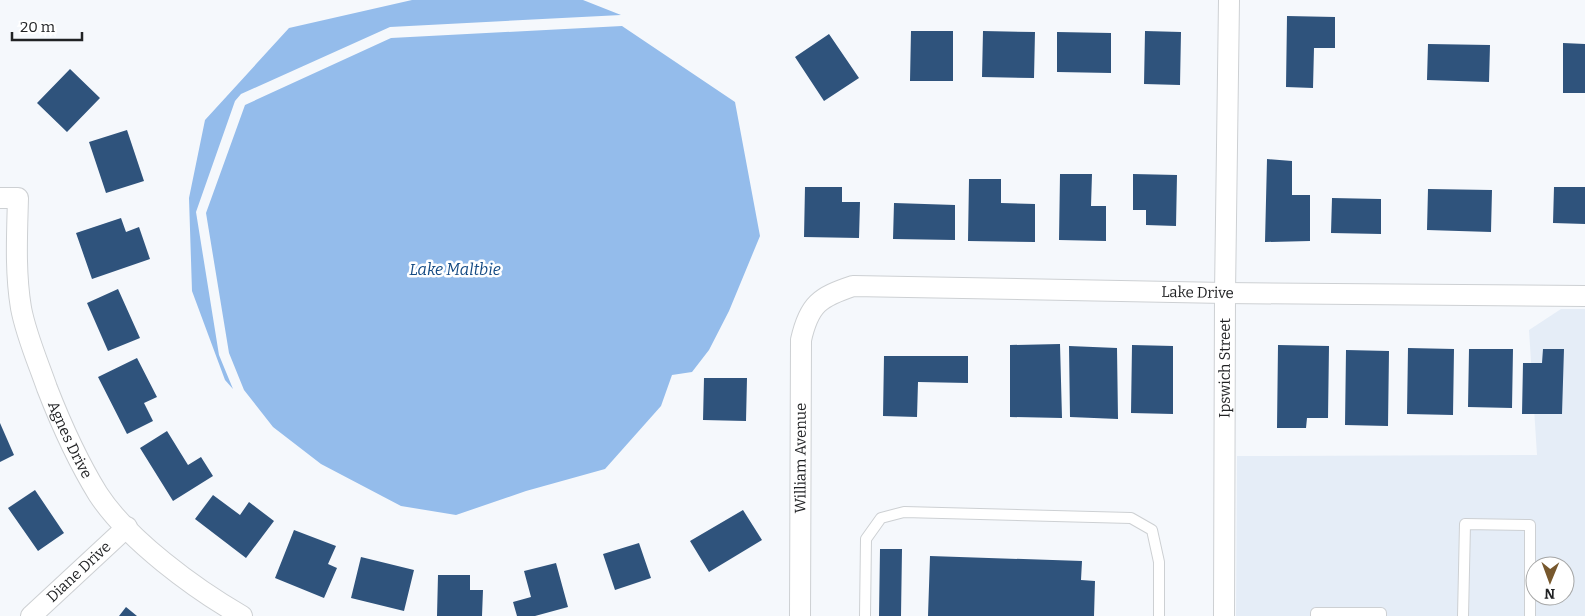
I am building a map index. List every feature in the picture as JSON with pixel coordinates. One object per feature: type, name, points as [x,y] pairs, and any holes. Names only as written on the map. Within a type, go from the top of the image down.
[{"type":"street","name":"Ipswich Street","points":[[1224,616],[1225,293],[1229,0]]},
{"type":"street","name":"Agnes Drive","points":[[9,198],[22,309],[38,362],[63,429],[99,496],[127,528],[160,558],[210,598],[242,616]]},
{"type":"street","name":"Lake Drive","points":[[815,304],[829,294],[854,286],[1225,293],[1585,296]]},
{"type":"street","name":"William Avenue","points":[[800,616],[801,340],[805,320],[815,304]]},
{"type":"street","name":"Diane Drive","points":[[31,616],[127,528]]},
{"type":"lane","points":[[865,616],[866,539],[881,518],[904,512],[1131,518],[1152,530],[1160,562],[1159,616]]},
{"type":"lane","points":[[1463,616],[1464,524],[1530,525],[1530,616]]},
{"type":"lane","points":[[1316,616],[1316,613],[1381,613],[1381,616]]},
{"type":"shaded area","points":[[1561,309],[1585,309],[1585,616],[1236,616],[1237,456],[1537,455],[1529,330]]},
{"type":"water","points":[[412,0],[583,0],[621,15],[390,27],[241,94],[235,101],[196,212],[219,355],[233,389],[225,380],[192,291],[189,198],[205,120],[289,28]]},
{"type":"water","name":"Lake Maltbie","points":[[622,26],[735,102],[760,236],[729,311],[709,350],[692,372],[672,375],[661,406],[605,469],[526,491],[456,515],[401,506],[321,464],[273,427],[244,390],[229,353],[206,213],[245,105],[391,38]]},
{"type":"building","points":[[1287,16],[1335,17],[1335,48],[1314,48],[1313,88],[1286,87]]},
{"type":"building","points":[[911,31],[953,31],[953,81],[910,81]]},
{"type":"building","points":[[983,31],[1035,32],[1034,78],[982,77]]},
{"type":"building","points":[[1145,31],[1181,32],[1180,85],[1144,84]]},
{"type":"building","points":[[1057,32],[1111,33],[1111,73],[1057,72]]},
{"type":"building","points":[[829,34],[859,78],[824,101],[795,57]]},
{"type":"building","points":[[1563,43],[1585,44],[1585,93],[1563,93]]},
{"type":"building","points":[[1428,44],[1490,45],[1489,82],[1427,80]]},
{"type":"building","points":[[70,69],[100,98],[67,132],[37,103]]},
{"type":"building","points":[[127,130],[144,181],[106,193],[89,142]]},
{"type":"building","points":[[1267,159],[1292,161],[1292,195],[1310,195],[1310,241],[1265,242]]},
{"type":"building","points":[[1060,174],[1092,174],[1091,206],[1106,206],[1106,241],[1059,240]]},
{"type":"building","points":[[1133,174],[1177,175],[1176,226],[1146,225],[1146,210],[1133,210]]},
{"type":"building","points":[[969,179],[1001,179],[1001,203],[1035,204],[1035,242],[968,241]]},
{"type":"building","points":[[805,187],[842,187],[842,202],[860,202],[859,238],[804,237]]},
{"type":"building","points":[[1554,187],[1585,187],[1585,224],[1553,223]]},
{"type":"building","points":[[1428,189],[1492,190],[1491,232],[1427,230]]},
{"type":"building","points":[[1332,198],[1381,199],[1381,234],[1331,233]]},
{"type":"building","points":[[894,203],[955,205],[955,240],[893,239]]},
{"type":"building","points":[[121,218],[126,232],[139,227],[150,259],[92,279],[76,233]]},
{"type":"building","points":[[118,289],[140,338],[108,351],[87,303]]},
{"type":"building","points":[[1060,344],[1062,418],[1010,417],[1010,345]]},
{"type":"building","points":[[1132,345],[1173,346],[1173,414],[1131,413]]},
{"type":"building","points":[[1278,345],[1329,346],[1328,418],[1307,418],[1306,428],[1277,428]]},
{"type":"building","points":[[1069,346],[1117,348],[1118,419],[1070,417]]},
{"type":"building","points":[[1408,348],[1454,349],[1453,415],[1407,414]]},
{"type":"building","points":[[1469,349],[1513,349],[1512,408],[1468,407]]},
{"type":"building","points":[[1543,349],[1564,349],[1562,414],[1522,414],[1523,363],[1542,363]]},
{"type":"building","points":[[1346,350],[1389,351],[1388,426],[1345,425]]},
{"type":"building","points":[[884,356],[968,356],[968,383],[918,382],[917,417],[883,416]]},
{"type":"building","points":[[137,358],[157,397],[144,403],[153,421],[127,434],[98,377]]},
{"type":"building","points":[[704,378],[747,378],[746,421],[703,420]]},
{"type":"building","points":[[0,423],[14,455],[0,462]]},
{"type":"building","points":[[167,431],[188,465],[201,457],[213,476],[173,501],[140,448]]},
{"type":"building","points":[[35,490],[64,533],[38,551],[8,508]]},
{"type":"building","points":[[213,495],[240,515],[249,502],[274,521],[246,558],[195,519]]},
{"type":"building","points":[[743,510],[762,540],[709,572],[690,541]]},
{"type":"building","points":[[294,530],[336,546],[328,564],[337,568],[324,598],[275,578]]},
{"type":"building","points":[[639,543],[651,578],[615,590],[603,554]]},
{"type":"building","points":[[880,549],[902,549],[901,616],[879,616]]},
{"type":"building","points":[[930,556],[1082,561],[1081,580],[1095,581],[1094,616],[928,616]]},
{"type":"building","points":[[361,557],[414,570],[404,611],[351,598]]},
{"type":"building","points":[[556,563],[568,607],[535,616],[517,616],[513,602],[531,597],[524,571]]},
{"type":"building","points":[[438,575],[470,575],[470,590],[483,590],[482,616],[437,616]]},
{"type":"building","points":[[126,607],[137,616],[119,616]]}]
